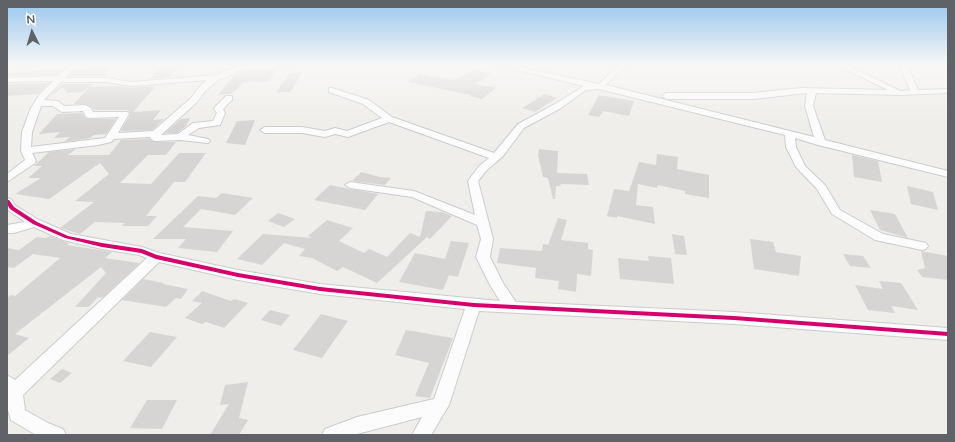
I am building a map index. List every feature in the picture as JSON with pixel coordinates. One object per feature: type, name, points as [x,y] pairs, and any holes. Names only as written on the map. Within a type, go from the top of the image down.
[{"type":"street","points":[[7,179],[31,162],[26,151],[27,132],[34,110],[38,103],[54,86]]},
{"type":"street","points":[[111,136],[156,134],[194,100],[206,86]]},
{"type":"street","points":[[512,307],[496,285],[483,257],[487,239],[474,181],[483,168],[496,157],[521,126],[558,106],[584,88],[601,86],[948,174]]},
{"type":"street","points":[[885,86],[900,93]]},
{"type":"street","points":[[912,86],[915,92]]},
{"type":"street","points":[[332,90],[366,102],[389,119],[496,157]]},
{"type":"street","points":[[639,95],[719,97],[812,90],[900,93],[948,91]]},
{"type":"street","points":[[812,90],[809,106],[821,143]]},
{"type":"street","points":[[217,135],[217,123],[221,113],[218,109],[229,98]]},
{"type":"street","points":[[26,151],[108,140],[125,114],[89,115],[88,110],[85,108],[62,108],[55,103],[38,103]]},
{"type":"street","points":[[265,130],[302,130],[325,134],[335,130],[348,134],[389,119]]},
{"type":"street","points":[[180,137],[196,125],[217,123]]},
{"type":"street","points":[[156,134],[155,138],[180,137],[205,142]]},
{"type":"street","points":[[790,134],[791,147],[801,167],[821,187],[836,212],[879,237],[922,246]]},
{"type":"street","points":[[350,185],[414,194],[484,223]]},
{"type":"street","points":[[7,201],[12,208],[35,223],[67,237],[142,252],[238,275],[320,289],[474,305],[734,318],[948,334]]},
{"type":"street","points":[[7,229],[14,229],[35,223]]},
{"type":"street","points":[[57,435],[42,429],[17,414],[9,391],[156,256]]},
{"type":"street","points":[[421,435],[440,405],[474,305]]},
{"type":"street","points":[[331,435],[357,426],[440,405]]},
{"type":"building","points":[[7,86],[46,86],[38,94],[7,96]]},
{"type":"building","points":[[60,86],[92,86],[82,92],[68,93],[62,87],[52,94]]},
{"type":"building","points":[[119,86],[131,88],[156,86],[133,112],[161,110],[153,120],[164,119],[152,130],[121,131],[130,115],[128,110],[94,110],[86,104],[73,104],[90,87]]},
{"type":"building","points":[[226,86],[241,86],[231,94],[218,95]]},
{"type":"building","points":[[281,86],[294,86],[290,92],[276,92]]},
{"type":"building","points":[[426,86],[484,86],[496,88],[482,99],[469,96],[471,95]]},
{"type":"building","points":[[545,94],[557,98],[535,112],[522,108]]},
{"type":"building","points":[[599,95],[634,101],[629,116],[603,111],[599,117],[588,115]]},
{"type":"building","points":[[82,113],[85,118],[89,119],[116,119],[106,134],[94,135],[90,138],[64,142],[70,137],[54,138],[60,132],[39,134],[57,114]]},
{"type":"building","points":[[190,118],[186,126],[177,133],[165,133],[181,119]]},
{"type":"building","points":[[255,120],[245,145],[226,143],[237,121]]},
{"type":"building","points":[[149,139],[155,142],[176,142],[166,155],[148,155],[120,183],[151,184],[179,153],[206,153],[185,182],[174,182],[146,216],[157,216],[148,226],[122,226],[125,223],[95,222],[80,234],[60,228],[94,202],[75,201],[109,174],[100,163],[49,199],[15,194],[41,178],[28,178],[42,166],[34,166],[49,152],[76,149],[68,155],[109,155],[121,140]]},
{"type":"building","points":[[539,149],[558,151],[557,173],[587,174],[589,185],[560,184],[561,186],[556,186],[555,199],[553,199],[548,178],[543,177],[538,155]]},
{"type":"building","points":[[657,154],[678,157],[677,169],[709,175],[709,198],[685,194],[685,191],[658,185],[657,188],[638,184],[636,205],[653,207],[655,224],[617,216],[617,218],[607,216],[614,189],[629,191],[639,162],[656,165]]},
{"type":"building","points":[[852,155],[878,161],[882,182],[854,177]]},
{"type":"building","points":[[361,172],[391,178],[385,185],[352,181]]},
{"type":"building","points":[[330,185],[378,194],[365,210],[314,200]]},
{"type":"building","points":[[907,186],[933,192],[938,210],[911,204]]},
{"type":"building","points":[[222,193],[253,198],[235,215],[201,209],[183,227],[233,231],[217,252],[178,248],[186,239],[153,239],[198,196],[216,198]]},
{"type":"building","points":[[870,210],[895,214],[908,238],[880,230]]},
{"type":"building","points":[[426,211],[442,212],[452,216],[430,239],[427,237],[377,283],[343,267],[337,271],[312,258],[299,256],[305,249],[284,243],[262,265],[237,259],[263,234],[312,238],[308,236],[327,220],[353,228],[339,241],[364,253],[369,249],[387,257],[410,233],[420,237]]},
{"type":"building","points":[[278,213],[295,219],[284,227],[268,221]]},
{"type":"building","points":[[558,218],[567,220],[561,240],[588,243],[588,249],[593,250],[591,276],[577,274],[576,292],[558,289],[559,281],[535,278],[536,268],[497,263],[500,248],[542,251],[543,244],[548,245]]},
{"type":"building","points":[[672,234],[684,236],[687,255],[675,254]]},
{"type":"building","points":[[50,236],[69,243],[67,245],[112,252],[105,258],[140,263],[102,298],[98,297],[89,307],[75,307],[106,273],[101,267],[15,334],[29,338],[7,356],[7,298],[11,295],[15,296],[60,258],[33,254],[14,268],[7,267],[7,248],[19,250],[37,237],[46,238]]},
{"type":"building","points":[[750,239],[773,242],[776,252],[801,256],[799,276],[754,269]]},
{"type":"building","points":[[451,241],[469,243],[458,277],[449,275],[443,290],[399,282],[415,253],[445,259]]},
{"type":"building","points":[[921,251],[948,256],[948,280],[922,277],[917,270],[925,268]]},
{"type":"building","points":[[843,254],[863,256],[871,268],[850,266]]},
{"type":"building","points":[[648,256],[671,258],[674,284],[620,279],[618,258],[649,261]]},
{"type":"building","points":[[143,279],[188,289],[181,299],[176,298],[166,307],[122,300]]},
{"type":"building","points":[[879,281],[901,283],[918,310],[891,306],[895,313],[868,310],[855,285],[883,289]]},
{"type":"building","points":[[202,291],[231,301],[234,299],[248,303],[224,328],[206,322],[202,324],[185,318],[202,303],[192,301]]},
{"type":"building","points":[[270,310],[290,315],[281,326],[261,320]]},
{"type":"building","points":[[321,314],[348,321],[322,358],[293,350]]},
{"type":"building","points":[[406,330],[453,338],[430,398],[415,396],[429,363],[395,355]]},
{"type":"building","points":[[150,332],[177,337],[151,367],[123,361]]},
{"type":"building","points":[[62,369],[72,373],[60,383],[50,379]]},
{"type":"building","points":[[248,382],[239,418],[248,420],[239,435],[210,435],[229,404],[220,405],[225,385]]},
{"type":"building","points":[[147,400],[177,400],[162,429],[130,428]]},
{"type":"cycle path","points":[[7,201],[12,208],[35,223],[67,237],[102,245],[142,251],[156,257],[238,275],[320,289],[474,305],[734,318],[948,334]]}]
